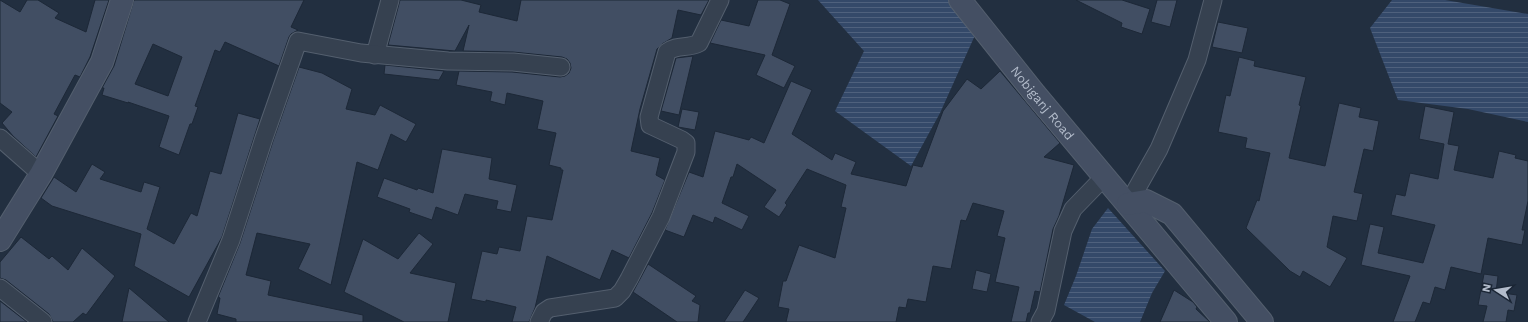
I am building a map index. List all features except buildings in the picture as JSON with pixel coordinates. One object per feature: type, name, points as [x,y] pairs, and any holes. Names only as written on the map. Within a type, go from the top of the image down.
[{"type":"main road","points":[[0,240],[41,174],[102,62],[122,0]]},
{"type":"main road","name":"Nobiganj Road","points":[[960,0],[1035,94],[1226,322]]},
{"type":"main road","points":[[1128,204],[1146,201],[1172,214],[1262,322]]},
{"type":"street","points":[[375,55],[390,0]]},
{"type":"street","points":[[539,322],[544,312],[550,308],[615,298],[622,291],[629,280],[661,217],[686,152],[686,144],[682,140],[650,125],[649,117],[667,52],[672,47],[693,46],[699,43],[720,0]]},
{"type":"street","points":[[1128,204],[1159,150],[1197,60],[1213,0]]},
{"type":"street","points":[[198,322],[231,240],[264,138],[298,41],[375,55],[448,61],[513,62],[561,67]]},
{"type":"street","points":[[0,138],[41,174]]},
{"type":"street","points":[[1040,322],[1046,311],[1063,231],[1072,209],[1105,176]]},
{"type":"street","points":[[0,288],[43,322]]},
{"type":"water","points":[[818,0],[948,0],[976,33],[940,113],[911,166],[835,111],[864,51]]},
{"type":"water","points":[[1392,0],[1445,0],[1528,14],[1528,122],[1468,109],[1398,100],[1370,28]]},
{"type":"water","points":[[1108,208],[1165,271],[1152,293],[1140,322],[1095,322],[1064,305],[1076,276],[1092,229]]}]
